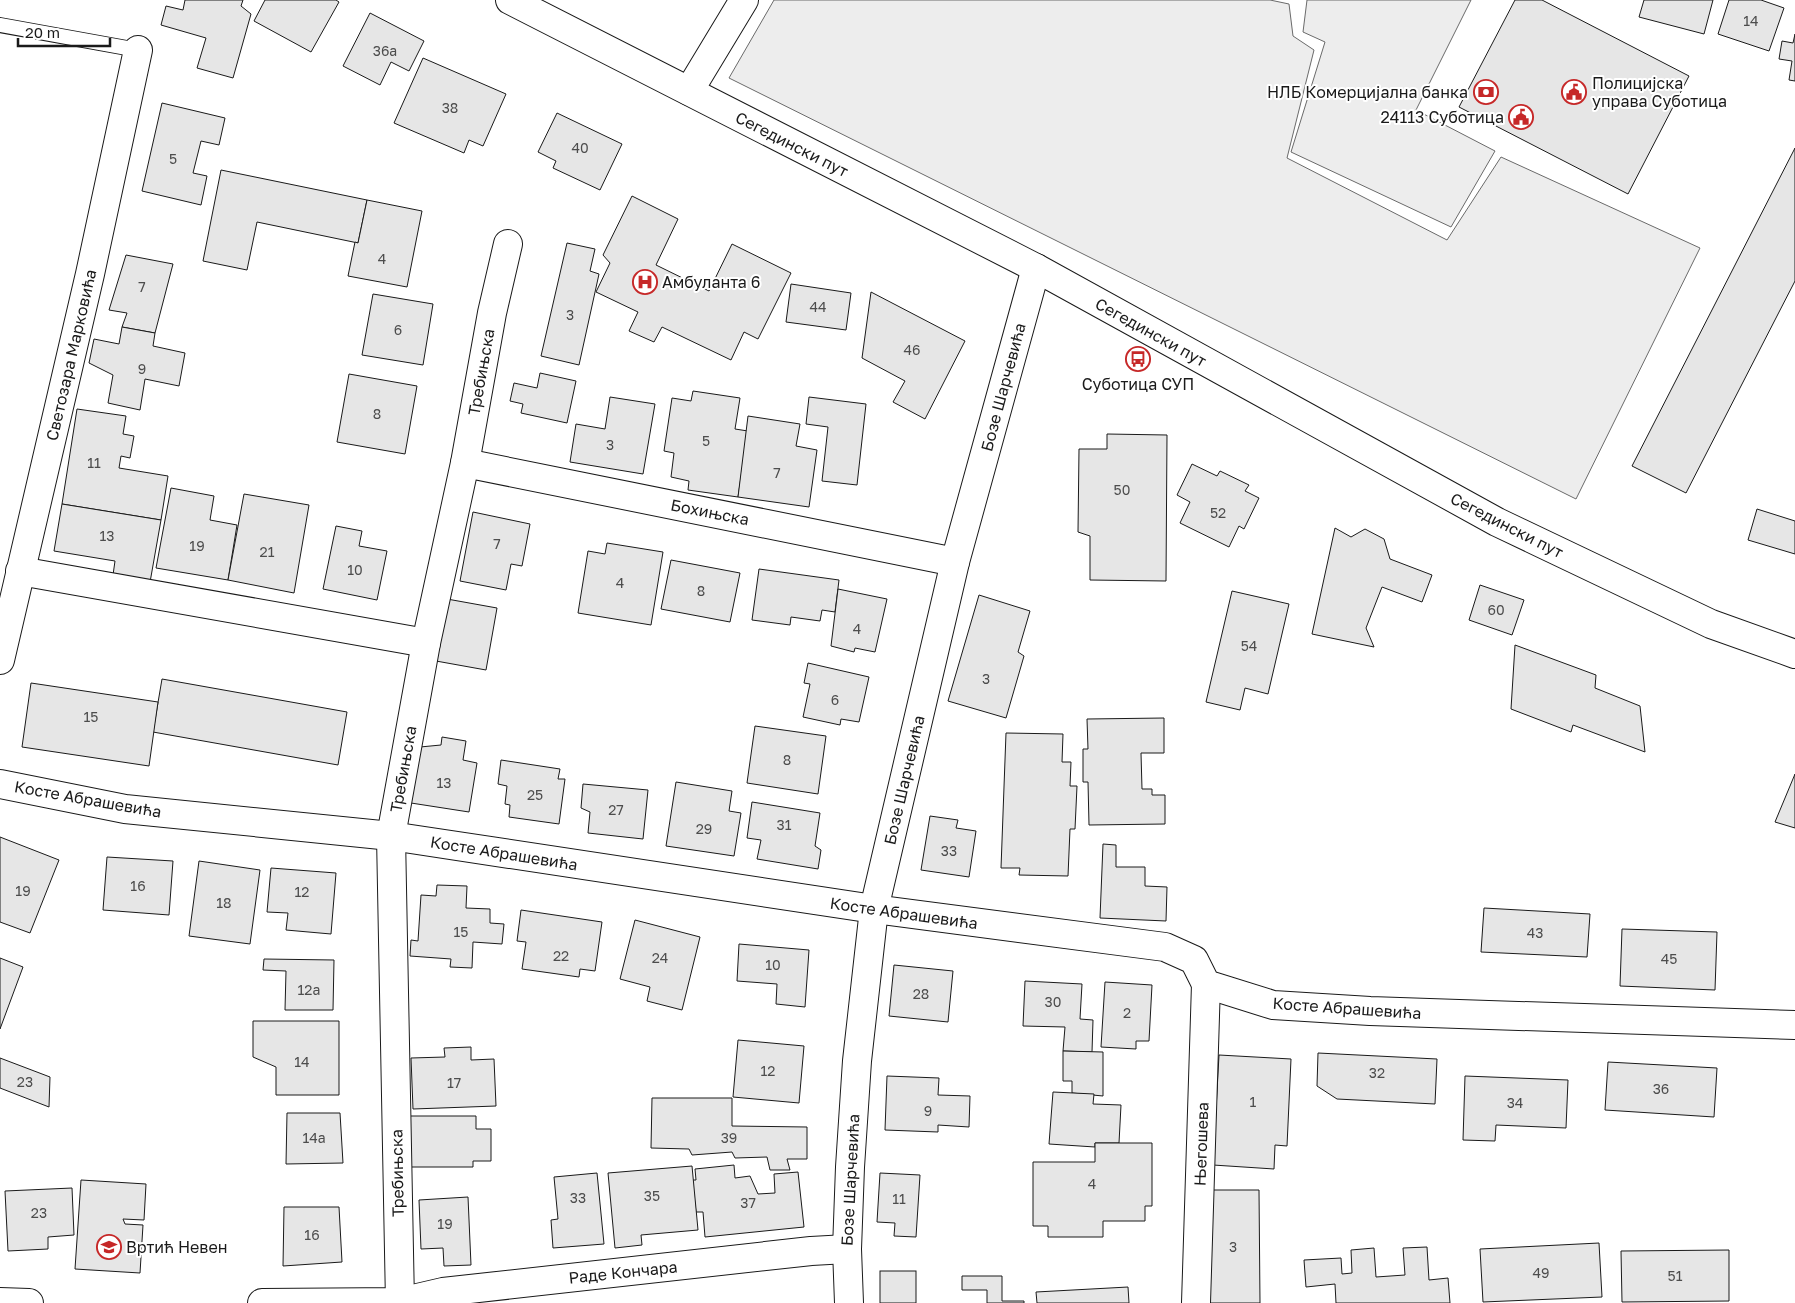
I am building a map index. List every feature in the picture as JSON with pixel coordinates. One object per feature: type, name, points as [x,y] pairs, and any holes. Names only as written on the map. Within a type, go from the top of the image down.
[{"type":"street","name":"Сегедински пут","points":[[510,0],[1036,268],[1497,522],[1711,624],[1795,654]]},
{"type":"street","points":[[689,91],[744,0]]},
{"type":"street","name":"Светозара Марковића","points":[[0,660],[90,274],[138,50]]},
{"type":"street","name":"Требињска","points":[[401,1303],[391,836],[426,644],[465,462],[492,313],[508,244]]},
{"type":"street","name":"Бозе Шарчевића","points":[[849,1303],[847,1249],[857,1061],[874,909],[955,562],[1036,268]]},
{"type":"street","name":"Бохињска","points":[[465,462],[955,562]]},
{"type":"street","points":[[20,571],[426,644]]},
{"type":"street","name":"Косте Абрашевића","points":[[0,784],[125,809],[391,836],[874,909],[1165,947],[1194,960],[1206,984],[1273,1005],[1370,1011],[1795,1025]]},
{"type":"street","name":"Његошева","points":[[1196,1303],[1206,984]]},
{"type":"street","name":"Раде Кончара","points":[[262,1303],[401,1303],[443,1292],[811,1251],[847,1249]]},
{"type":"street","points":[[0,1302],[29,1303]]},
{"type":"lane","points":[[0,25],[138,50]]},
{"type":"shaded area","points":[[774,0],[1270,0],[1289,4],[1293,36],[1314,50],[1287,158],[1447,240],[1501,157],[1700,248],[1576,499],[729,78]]},
{"type":"shaded area","points":[[1307,0],[1471,0],[1416,110],[1495,151],[1451,227],[1291,152],[1325,42],[1303,32]]},
{"type":"building","points":[[185,0],[243,0],[241,6],[251,14],[233,78],[197,68],[206,38],[161,25],[166,6],[183,10]]},
{"type":"building","points":[[265,0],[336,0],[339,2],[311,52],[254,21]]},
{"type":"building","name":"Полицијска управа Суботица","points":[[1515,0],[1542,0],[1689,76],[1628,194],[1459,107]]},
{"type":"building","points":[[1644,0],[1713,0],[1704,34],[1639,17]]},
{"type":"building","points":[[1729,0],[1761,0],[1784,8],[1769,51],[1718,34]]},
{"type":"building","points":[[370,13],[424,41],[409,71],[391,62],[380,85],[343,66]]},
{"type":"building","points":[[1795,34],[1795,81],[1789,80],[1792,61],[1779,59],[1782,41],[1793,43]]},
{"type":"building","points":[[423,58],[506,94],[483,146],[469,140],[464,153],[394,123]]},
{"type":"building","points":[[162,103],[225,118],[219,145],[201,141],[193,173],[207,176],[201,205],[142,191]]},
{"type":"building","points":[[557,113],[622,144],[600,190],[553,168],[556,161],[538,152]]},
{"type":"building","points":[[1795,148],[1795,281],[1686,493],[1632,466]]},
{"type":"building","points":[[221,170],[367,200],[358,243],[257,222],[247,270],[203,261]]},
{"type":"building","name":"Амбуланта 6","points":[[632,196],[678,219],[656,265],[709,291],[732,244],[791,273],[758,339],[744,332],[731,360],[662,327],[654,342],[629,331],[638,312],[596,292],[610,263],[603,255]]},
{"type":"building","points":[[367,200],[422,211],[407,287],[348,276],[355,242],[358,243]]},
{"type":"building","points":[[567,243],[595,249],[590,271],[599,274],[579,365],[541,356]]},
{"type":"building","points":[[126,255],[173,264],[155,333],[122,327],[127,313],[109,310]]},
{"type":"building","points":[[791,284],[851,293],[846,330],[786,322]]},
{"type":"building","points":[[871,292],[965,341],[925,419],[893,402],[905,381],[862,358]]},
{"type":"building","points":[[373,294],[433,304],[423,365],[362,355]]},
{"type":"building","points":[[122,327],[155,333],[153,346],[185,353],[179,386],[145,379],[140,410],[108,403],[113,375],[89,363],[94,339],[119,344]]},
{"type":"building","points":[[540,373],[576,381],[567,423],[521,413],[523,404],[510,401],[514,383],[537,388]]},
{"type":"building","points":[[349,374],[417,386],[405,454],[337,442]]},
{"type":"building","points":[[693,391],[740,398],[735,429],[748,431],[738,497],[688,490],[689,481],[671,477],[674,453],[664,451],[672,398],[691,401]]},
{"type":"building","points":[[610,397],[655,404],[643,474],[570,462],[576,424],[605,429]]},
{"type":"building","points":[[809,397],[866,404],[857,485],[822,481],[828,427],[806,424]]},
{"type":"building","points":[[77,409],[126,416],[123,434],[134,436],[130,458],[121,456],[119,468],[168,476],[161,520],[62,504]]},
{"type":"building","points":[[748,416],[800,424],[796,446],[817,450],[809,507],[738,497]]},
{"type":"building","points":[[1107,434],[1167,435],[1166,581],[1090,580],[1090,536],[1078,532],[1079,449],[1107,449]]},
{"type":"building","points":[[1192,464],[1217,476],[1220,471],[1249,485],[1245,491],[1259,498],[1244,529],[1239,526],[1229,547],[1180,523],[1190,502],[1177,495]]},
{"type":"building","points":[[171,488],[214,496],[210,520],[237,525],[228,580],[156,568]]},
{"type":"building","points":[[244,494],[309,505],[294,593],[228,580]]},
{"type":"building","points":[[62,504],[161,520],[149,588],[112,582],[115,561],[54,551]]},
{"type":"building","points":[[1757,509],[1795,521],[1795,554],[1748,540]]},
{"type":"building","points":[[473,512],[530,524],[522,566],[511,564],[506,590],[460,581]]},
{"type":"building","points":[[336,526],[362,531],[359,546],[387,551],[377,600],[323,589]]},
{"type":"building","points":[[1335,528],[1351,537],[1365,529],[1384,539],[1390,559],[1432,575],[1422,602],[1382,587],[1366,628],[1374,647],[1312,634]]},
{"type":"building","points":[[607,543],[663,552],[651,625],[578,613],[588,551],[605,554]]},
{"type":"building","points":[[671,560],[740,573],[730,622],[661,609]]},
{"type":"building","points":[[759,569],[839,580],[835,612],[822,610],[820,621],[791,617],[790,625],[752,620]]},
{"type":"building","points":[[1480,585],[1524,600],[1512,635],[1469,620]]},
{"type":"building","points":[[838,589],[887,599],[875,652],[855,648],[854,652],[831,646]]},
{"type":"building","points":[[1232,591],[1289,604],[1268,694],[1245,688],[1240,710],[1206,702]]},
{"type":"building","points":[[979,595],[1030,611],[1018,652],[1024,656],[1006,718],[948,701]]},
{"type":"building","points":[[447,599],[497,608],[486,670],[436,661]]},
{"type":"building","points":[[1515,645],[1596,675],[1595,688],[1640,706],[1645,752],[1573,725],[1571,732],[1511,709]]},
{"type":"building","points":[[808,663],[869,677],[859,722],[841,719],[840,725],[803,717],[810,684],[804,683]]},
{"type":"building","points":[[162,679],[347,712],[338,765],[153,732]]},
{"type":"building","points":[[31,683],[158,702],[149,766],[22,747]]},
{"type":"building","points":[[1164,718],[1164,753],[1141,753],[1142,789],[1152,789],[1152,795],[1165,795],[1165,824],[1089,825],[1088,782],[1083,782],[1083,749],[1088,749],[1087,719]]},
{"type":"building","points":[[755,726],[826,736],[818,794],[747,783]]},
{"type":"building","points":[[1006,733],[1063,734],[1062,762],[1071,762],[1070,786],[1077,786],[1075,829],[1070,829],[1068,876],[1019,875],[1020,868],[1001,868]]},
{"type":"building","points":[[442,737],[466,741],[463,760],[477,763],[469,812],[411,803],[420,747],[441,745]]},
{"type":"building","points":[[501,760],[560,769],[558,779],[565,779],[559,824],[509,817],[510,805],[505,804],[507,786],[498,784]]},
{"type":"building","points":[[1795,774],[1795,828],[1775,822]]},
{"type":"building","points":[[676,782],[732,791],[729,811],[741,813],[734,856],[666,846]]},
{"type":"building","points":[[583,784],[648,790],[643,839],[588,833],[590,812],[581,808]]},
{"type":"building","points":[[752,802],[820,813],[815,846],[821,850],[818,869],[757,859],[761,840],[747,838]]},
{"type":"building","points":[[930,816],[958,820],[956,828],[976,831],[969,877],[921,870]]},
{"type":"building","points":[[0,837],[59,860],[30,933],[0,922]]},
{"type":"building","points":[[1103,844],[1116,845],[1116,867],[1145,867],[1145,886],[1167,887],[1166,921],[1100,918]]},
{"type":"building","points":[[107,857],[173,861],[169,915],[103,910]]},
{"type":"building","points":[[199,861],[260,870],[250,944],[189,936]]},
{"type":"building","points":[[271,868],[336,873],[331,934],[286,930],[288,913],[267,912]]},
{"type":"building","points":[[437,885],[467,886],[466,908],[490,909],[490,923],[504,924],[502,944],[473,942],[472,968],[450,967],[451,959],[410,956],[411,940],[418,941],[421,895],[436,896]]},
{"type":"building","points":[[1484,908],[1590,914],[1587,957],[1481,952]]},
{"type":"building","points":[[521,910],[602,922],[595,971],[580,969],[579,977],[522,969],[526,942],[517,941]]},
{"type":"building","points":[[635,920],[700,937],[682,1010],[647,1001],[650,987],[620,979]]},
{"type":"building","points":[[1622,929],[1717,932],[1715,990],[1620,986]]},
{"type":"building","points":[[739,944],[809,950],[805,1007],[776,1004],[777,984],[737,981]]},
{"type":"building","points":[[0,958],[23,967],[0,1029]]},
{"type":"building","points":[[264,959],[334,960],[333,1010],[285,1010],[286,971],[263,970]]},
{"type":"building","points":[[894,965],[953,971],[948,1022],[889,1016]]},
{"type":"building","points":[[1025,981],[1082,984],[1080,1019],[1093,1020],[1092,1052],[1063,1051],[1065,1027],[1023,1026]]},
{"type":"building","points":[[1105,982],[1152,985],[1149,1041],[1136,1041],[1136,1049],[1101,1047]]},
{"type":"building","points":[[253,1021],[339,1021],[339,1095],[276,1095],[276,1067],[253,1057]]},
{"type":"building","points":[[738,1040],[804,1046],[799,1103],[733,1097]]},
{"type":"building","points":[[471,1047],[471,1060],[494,1059],[496,1106],[413,1109],[411,1058],[445,1057],[444,1048]]},
{"type":"building","points":[[1063,1051],[1103,1052],[1103,1096],[1072,1093],[1072,1081],[1063,1081]]},
{"type":"building","points":[[1318,1053],[1437,1059],[1435,1104],[1337,1099],[1317,1086]]},
{"type":"building","points":[[1219,1055],[1291,1059],[1287,1146],[1275,1145],[1274,1169],[1213,1165]]},
{"type":"building","points":[[0,1058],[50,1077],[49,1107],[0,1088]]},
{"type":"building","points":[[1608,1062],[1717,1068],[1714,1117],[1605,1110]]},
{"type":"building","points":[[887,1076],[939,1078],[938,1095],[970,1096],[969,1127],[938,1125],[938,1132],[885,1130]]},
{"type":"building","points":[[1465,1076],[1568,1080],[1566,1128],[1496,1125],[1495,1141],[1463,1140]]},
{"type":"building","points":[[1053,1092],[1094,1094],[1093,1104],[1121,1105],[1119,1143],[1095,1143],[1095,1147],[1049,1144]]},
{"type":"building","points":[[652,1098],[732,1098],[732,1126],[807,1127],[807,1159],[787,1159],[790,1170],[770,1170],[767,1157],[735,1158],[732,1152],[692,1155],[689,1149],[651,1148]]},
{"type":"building","points":[[287,1113],[340,1113],[343,1163],[286,1164]]},
{"type":"building","points":[[410,1116],[476,1116],[476,1129],[491,1129],[491,1161],[473,1161],[473,1167],[410,1167]]},
{"type":"building","points":[[1095,1143],[1152,1143],[1152,1206],[1145,1206],[1145,1221],[1103,1221],[1103,1237],[1048,1237],[1048,1226],[1033,1226],[1033,1162],[1095,1162]]},
{"type":"building","points":[[734,1165],[735,1178],[750,1176],[758,1194],[775,1193],[774,1174],[798,1172],[804,1227],[705,1237],[703,1212],[696,1212],[692,1180],[696,1180],[695,1169]]},
{"type":"building","points":[[692,1166],[698,1230],[641,1235],[642,1245],[615,1248],[608,1173]]},
{"type":"building","points":[[597,1173],[604,1244],[553,1248],[551,1220],[558,1219],[554,1177]]},
{"type":"building","points":[[880,1173],[920,1175],[916,1237],[894,1236],[895,1223],[877,1222]]},
{"type":"building","name":"Вртић Невен","points":[[81,1180],[146,1184],[144,1220],[123,1219],[125,1224],[143,1225],[140,1273],[75,1269]]},
{"type":"building","points":[[72,1188],[74,1235],[48,1237],[48,1249],[8,1251],[5,1191]]},
{"type":"building","points":[[1206,1190],[1259,1190],[1260,1303],[1207,1303]]},
{"type":"building","points":[[468,1197],[471,1265],[444,1266],[443,1248],[421,1249],[419,1200]]},
{"type":"building","points":[[284,1207],[339,1207],[342,1262],[283,1266]]},
{"type":"building","points":[[1599,1243],[1602,1297],[1483,1302],[1480,1249]]},
{"type":"building","points":[[1427,1247],[1429,1280],[1448,1278],[1450,1303],[1336,1303],[1335,1284],[1306,1287],[1304,1260],[1341,1258],[1342,1274],[1352,1273],[1351,1250],[1374,1248],[1376,1277],[1405,1275],[1403,1248]]},
{"type":"building","points":[[1729,1250],[1729,1301],[1622,1302],[1621,1251]]},
{"type":"building","points":[[880,1271],[916,1271],[916,1303],[880,1303]]},
{"type":"building","points":[[962,1276],[1002,1276],[1002,1301],[1024,1301],[1024,1303],[987,1303],[987,1290],[962,1290]]},
{"type":"building","points":[[1128,1287],[1129,1303],[1037,1303],[1036,1292]]},
{"type":"place","name":"НЛБ Комерцијална банка","points":[[1486,92]]},
{"type":"place","name":"Полицијска управа Суботица","points":[[1574,92]]},
{"type":"place","name":"24113 Суботица","points":[[1521,117]]},
{"type":"place","name":"Амбуланта 6","points":[[645,282]]},
{"type":"place","name":"Суботица СУП","points":[[1138,359]]},
{"type":"place","name":"Вртић Невен","points":[[109,1247]]}]
